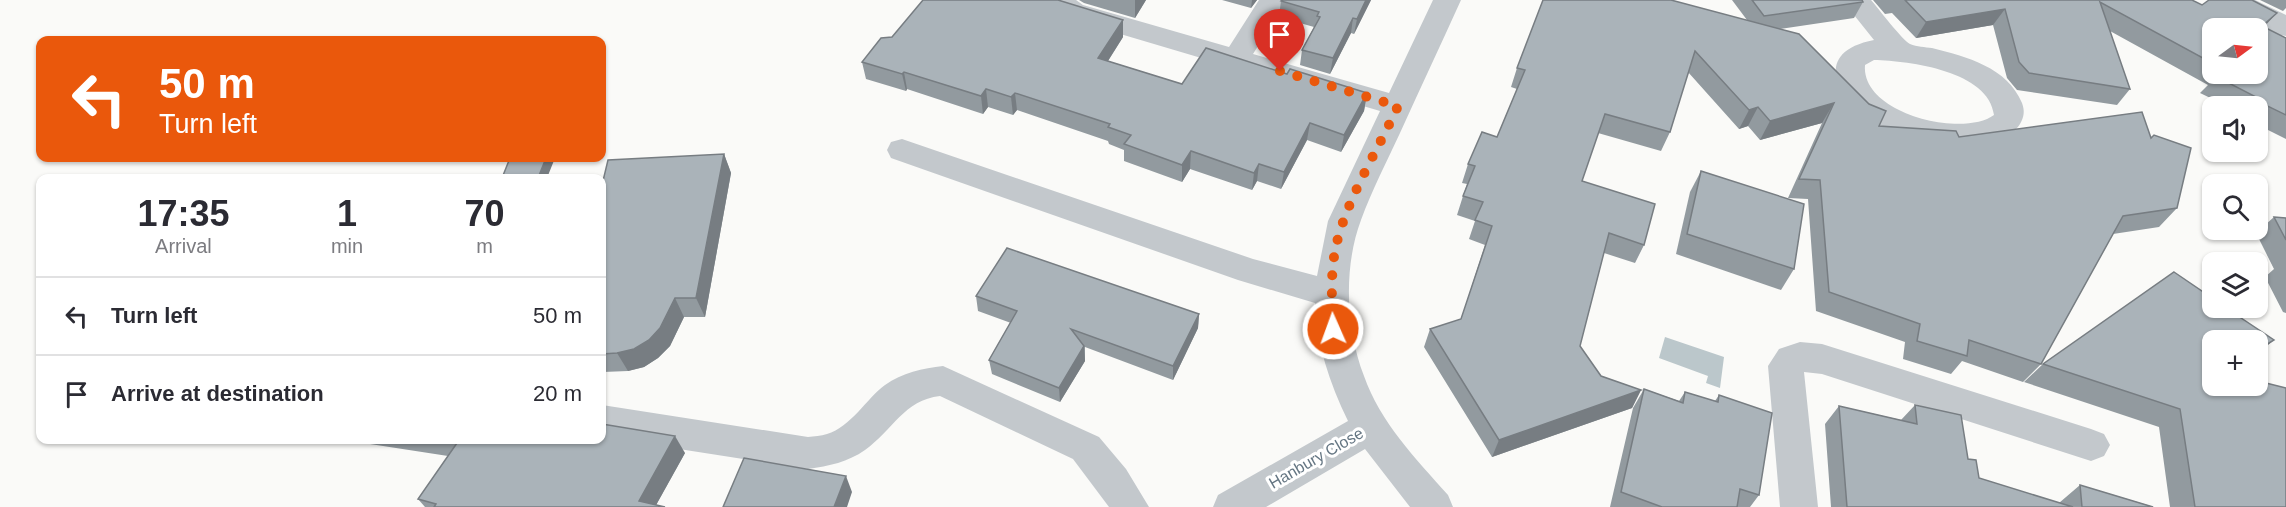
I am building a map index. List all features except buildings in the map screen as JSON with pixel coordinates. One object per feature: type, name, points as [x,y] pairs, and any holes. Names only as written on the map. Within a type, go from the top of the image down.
[{"type":"street","points":[[1062,0],[1065,7],[1073,11],[1398,106]]},
{"type":"street","points":[[1236,58],[1273,0]]},
{"type":"street","points":[[1434,507],[1400,471],[1369,428],[1339,358],[1333,329],[1332,294],[1336,247],[1344,221],[1447,0]]},
{"type":"street","points":[[1856,0],[1898,50],[1969,70],[1986,79],[2005,97],[2009,109],[2008,116],[2003,123],[1992,130],[1962,135],[1917,129],[1889,119],[1870,106],[1858,92],[1852,83],[1850,70],[1853,61],[1863,52],[1898,50]]},
{"type":"street","points":[[2233,0],[2286,27]]},
{"type":"street","points":[[902,150],[1250,271],[1332,294]]},
{"type":"street","points":[[1799,507],[1786,366],[1791,360],[1800,357],[1822,359],[2091,445]]},
{"type":"street","points":[[606,422],[808,453],[838,448],[856,436],[899,394],[910,387],[921,382],[943,381],[1086,448],[1113,481],[1130,507]]},
{"type":"street","name":"Hanbury Close","points":[[1232,507],[1369,428]]},
{"type":"shaded area","points":[[1665,337],[1724,357],[1720,388],[1706,383],[1708,376],[1659,358]]},
{"type":"route","points":[[1280,71],[1398,106],[1344,221],[1336,247],[1333,265],[1333,329]]}]
